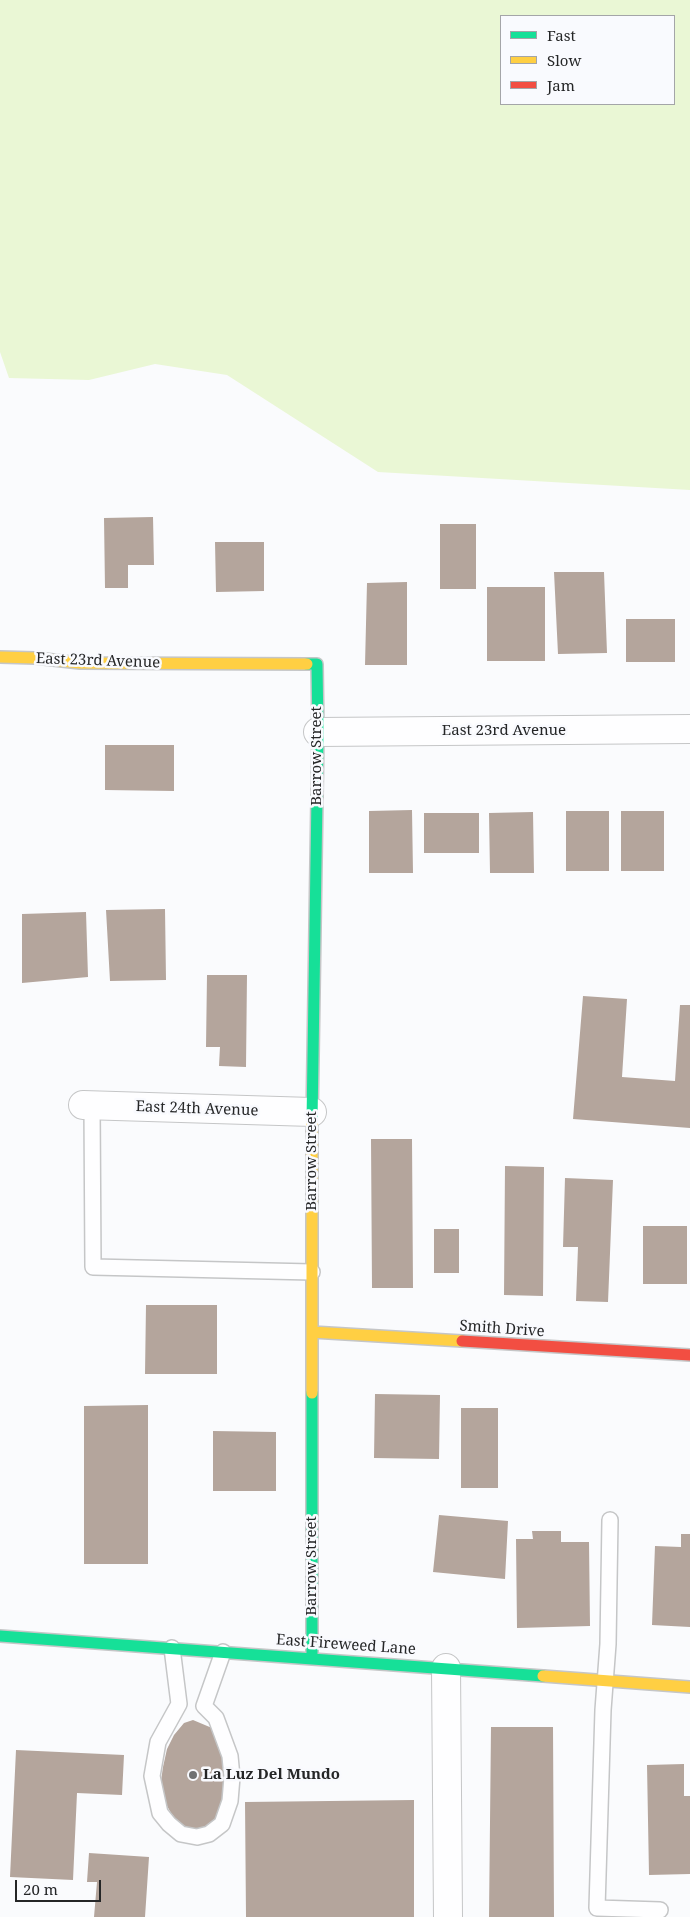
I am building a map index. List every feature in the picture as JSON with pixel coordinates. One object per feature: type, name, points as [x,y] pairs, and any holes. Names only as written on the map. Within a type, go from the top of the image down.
[{"type":"street","name":"East 23rd Avenue","points":[[0,657],[35,658],[80,663],[317,664]]},
{"type":"street","name":"Barrow Street","points":[[312,1658],[312,1112],[318,732],[317,664]]},
{"type":"street","name":"East 23rd Avenue","points":[[318,732],[690,729]]},
{"type":"street","name":"East 24th Avenue","points":[[87,1106],[312,1112]]},
{"type":"street","name":"Smith Drive","points":[[312,1332],[690,1355]]},
{"type":"street","name":"East Fireweed Lane","points":[[0,1636],[690,1687]]},
{"type":"street","points":[[446,1668],[448,1917]]},
{"type":"lane","points":[[87,1106],[93,1267],[312,1272]]},
{"type":"lane","points":[[610,1520],[608,1644],[597,1908],[660,1910]]},
{"type":"lane","points":[[172,1648],[180,1704],[158,1742],[152,1776],[160,1813],[181,1834],[197,1837],[209,1834],[222,1824],[230,1801],[232,1777],[230,1756],[216,1718],[204,1706],[223,1652]]},
{"type":"green space","points":[[0,0],[690,0],[690,490],[378,472],[227,375],[155,364],[89,380],[9,378],[0,352]]},
{"type":"building","points":[[153,517],[154,565],[128,565],[128,588],[105,588],[104,518]]},
{"type":"building","points":[[440,524],[476,524],[476,589],[440,589]]},
{"type":"building","points":[[215,542],[264,542],[264,591],[216,592]]},
{"type":"building","points":[[554,572],[604,572],[607,653],[558,654]]},
{"type":"building","points":[[407,582],[407,665],[365,665],[367,583]]},
{"type":"building","points":[[487,587],[545,587],[545,661],[487,661]]},
{"type":"building","points":[[626,619],[675,619],[675,662],[626,662]]},
{"type":"building","points":[[105,745],[174,745],[174,791],[105,790]]},
{"type":"building","points":[[412,810],[413,873],[369,873],[369,811]]},
{"type":"building","points":[[566,811],[609,811],[609,871],[566,871]]},
{"type":"building","points":[[621,811],[664,811],[664,871],[621,871]]},
{"type":"building","points":[[533,812],[534,873],[490,873],[489,813]]},
{"type":"building","points":[[424,813],[479,813],[479,853],[424,853]]},
{"type":"building","points":[[165,909],[166,980],[110,981],[106,910]]},
{"type":"building","points":[[86,912],[88,977],[22,983],[22,914]]},
{"type":"building","points":[[207,975],[247,975],[246,1067],[219,1066],[220,1047],[206,1047]]},
{"type":"building","points":[[583,996],[627,999],[622,1077],[675,1081],[680,1005],[690,1005],[690,1128],[573,1119]]},
{"type":"building","points":[[371,1139],[412,1139],[413,1288],[372,1288]]},
{"type":"building","points":[[505,1166],[544,1167],[543,1296],[504,1295]]},
{"type":"building","points":[[565,1178],[613,1180],[608,1302],[576,1301],[578,1247],[563,1247]]},
{"type":"building","points":[[643,1226],[687,1226],[687,1284],[643,1284]]},
{"type":"building","points":[[434,1229],[459,1229],[459,1273],[434,1273]]},
{"type":"building","points":[[146,1305],[217,1305],[217,1374],[145,1374]]},
{"type":"building","points":[[375,1394],[440,1395],[439,1459],[374,1458]]},
{"type":"building","points":[[148,1405],[148,1564],[84,1564],[84,1406]]},
{"type":"building","points":[[461,1408],[498,1408],[498,1488],[461,1488]]},
{"type":"building","points":[[213,1431],[276,1432],[276,1491],[213,1491]]},
{"type":"building","points":[[439,1515],[508,1521],[505,1579],[433,1572]]},
{"type":"building","points":[[532,1531],[561,1531],[561,1542],[589,1542],[590,1626],[517,1628],[516,1539],[533,1539]]},
{"type":"building","points":[[681,1534],[690,1534],[690,1627],[652,1625],[655,1546],[681,1547]]},
{"type":"building","name":"La Luz Del Mundo","points":[[193,1720],[212,1728],[222,1754],[227,1793],[222,1814],[202,1832],[182,1827],[163,1799],[161,1781],[167,1749],[174,1735],[184,1723]]},
{"type":"building","points":[[491,1727],[553,1727],[554,1917],[489,1917]]},
{"type":"building","points":[[16,1750],[124,1755],[122,1795],[77,1793],[73,1880],[10,1877]]},
{"type":"building","points":[[684,1764],[684,1796],[690,1796],[690,1874],[649,1875],[647,1765]]},
{"type":"building","points":[[414,1800],[414,1917],[246,1917],[245,1802]]},
{"type":"building","points":[[89,1853],[149,1857],[145,1917],[94,1917],[97,1882],[87,1882]]},
{"type":"traffic: fast","points":[[307,664],[317,664],[318,732],[312,1121]]},
{"type":"traffic: fast","points":[[312,1393],[312,1658]]},
{"type":"traffic: fast","points":[[0,1636],[543,1676]]},
{"type":"traffic: slow","points":[[0,657],[35,658],[80,663],[307,664]]},
{"type":"traffic: slow","points":[[312,1121],[312,1393]]},
{"type":"traffic: slow","points":[[312,1332],[462,1341]]},
{"type":"traffic: slow","points":[[543,1676],[690,1687]]},
{"type":"traffic: jam","points":[[462,1341],[690,1355]]},
{"type":"place","name":"La Luz Del Mundo","points":[[193,1775]]}]
